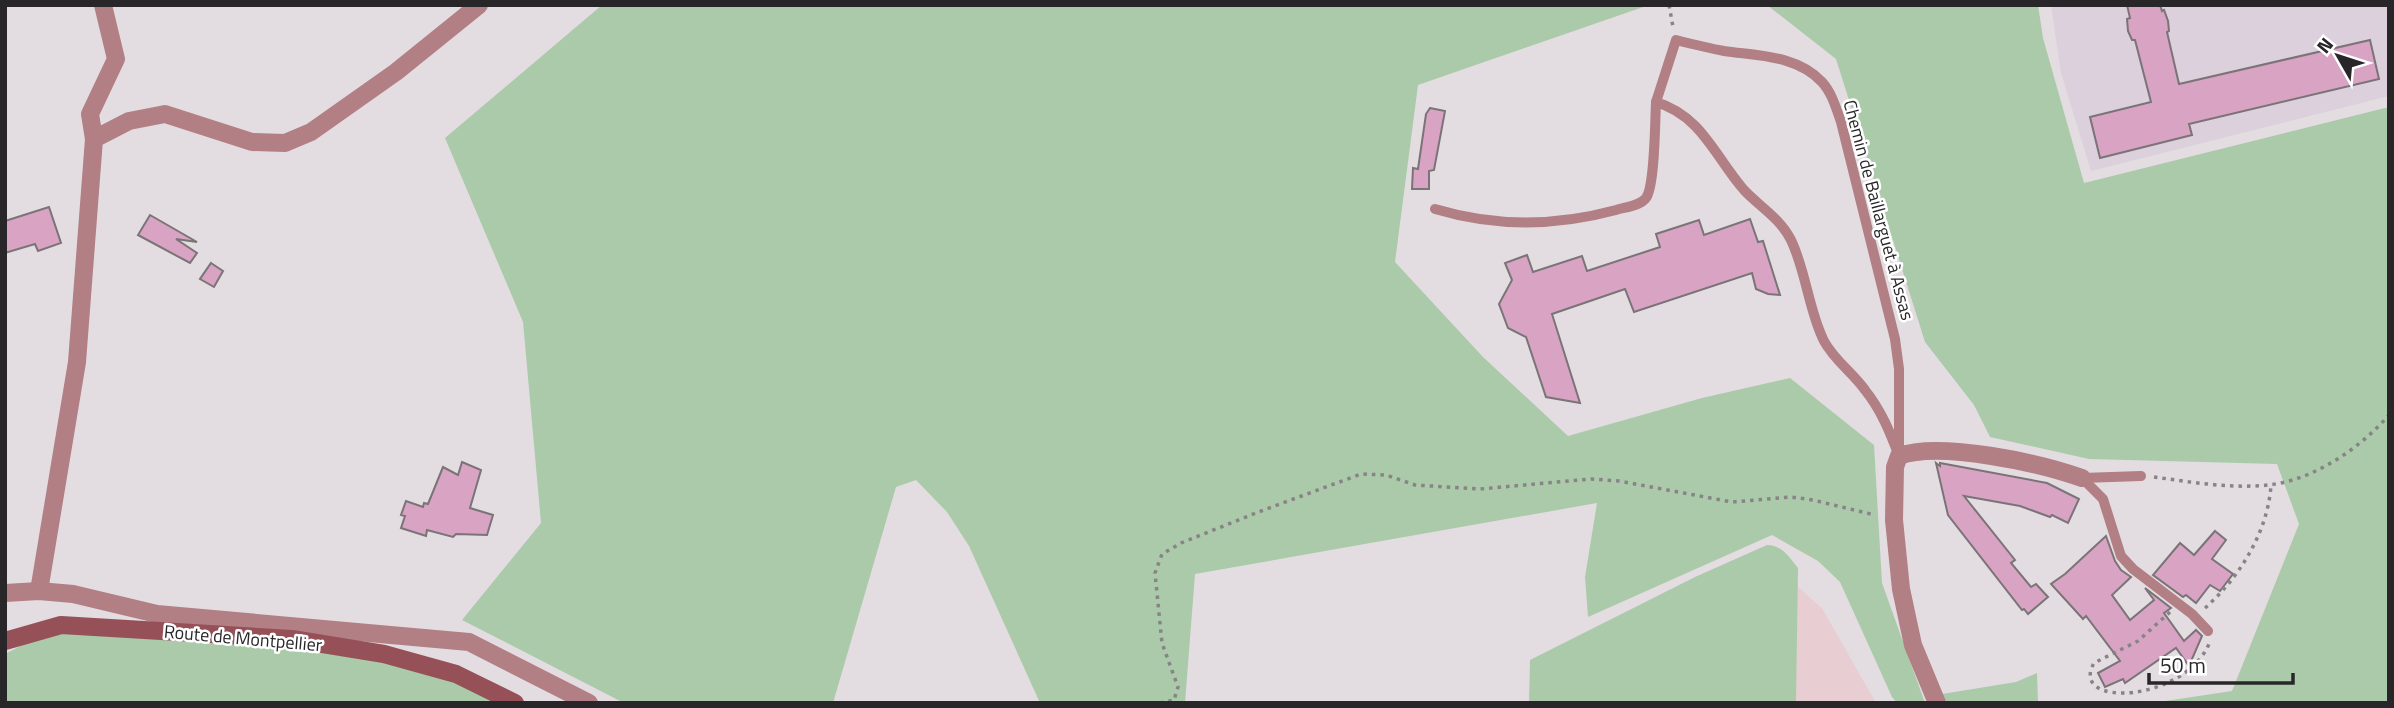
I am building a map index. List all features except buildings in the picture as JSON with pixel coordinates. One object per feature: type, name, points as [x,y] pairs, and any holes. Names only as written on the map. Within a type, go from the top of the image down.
[{"type":"main road","name":"Route de Montpellier","points":[[5,640],[61,625],[292,639],[384,654],[456,674],[515,703]]},
{"type":"street","points":[[39,591],[77,362],[94,139],[90,114],[116,59],[103,5]]},
{"type":"street","points":[[94,139],[129,121],[165,114],[251,142],[285,143],[311,132],[396,72],[478,5]]},
{"type":"street","points":[[1937,703],[1909,631],[1899,575],[1895,467],[1899,456],[1915,451],[1962,452],[2043,467],[2082,478]]},
{"type":"street","points":[[5,593],[39,591],[73,594],[157,614],[469,642],[589,703]]},
{"type":"lane","points":[[1435,209],[1477,219],[1522,223],[1597,215],[1640,202],[1647,197],[1652,184],[1656,102],[1676,40]]},
{"type":"lane","name":"Chemin de Baillarguet à Assas","points":[[1676,40],[1774,57],[1800,65],[1821,81],[1830,94],[1841,122],[1895,340],[1899,369],[1899,456]]},
{"type":"lane","points":[[1656,102],[1674,107],[1693,122],[1745,190],[1780,222],[1792,241],[1823,340],[1868,392],[1884,417],[1899,456]]},
{"type":"lane","points":[[2082,478],[2141,476]]},
{"type":"lane","points":[[2082,478],[2103,499],[2122,556],[2133,569],[2179,603],[2208,631]]},
{"type":"path","points":[[1669,5],[1676,40]]},
{"type":"path","points":[[2141,476],[2203,484],[2271,485],[2309,473],[2334,461],[2371,436],[2389,415]]},
{"type":"path","points":[[1160,703],[1174,700],[1178,687],[1162,643],[1155,573],[1162,554],[1181,543],[1361,474],[1385,475],[1415,485],[1480,489],[1591,479],[1619,481],[1732,502],[1791,497],[1813,500],[1895,520]]},
{"type":"path","points":[[2192,614],[2196,610],[2201,612],[2225,591],[2247,556],[2266,517],[2271,485]]},
{"type":"path","points":[[2179,603],[2138,641],[2094,663],[2090,670],[2094,685],[2111,693],[2121,694],[2145,693],[2162,686],[2186,673],[2201,658],[2211,638],[2208,631]]},
{"type":"shaded area","points":[[2051,5],[2389,5],[2389,96],[2091,171],[2061,73]]},
{"type":"shaded area","points":[[1772,564],[1822,608],[1876,703],[1549,703]]},
{"type":"green space","points":[[602,5],[1649,5],[1418,85],[1395,262],[1483,357],[1568,436],[1702,398],[1790,378],[1874,445],[1882,583],[1925,703],[1897,703],[1840,582],[1818,561],[1772,535],[1588,617],[1585,577],[1597,503],[1195,574],[1185,703],[1040,703],[969,546],[947,512],[916,480],[896,487],[833,703],[624,703],[462,620],[541,523],[523,322],[445,138]]},
{"type":"green space","points":[[1767,5],[2038,5],[2043,38],[2084,183],[2389,107],[2389,703],[2152,703],[2232,691],[2299,524],[2277,464],[2089,459],[1990,437],[1974,405],[1925,342],[1836,59]]},
{"type":"green space","points":[[1767,545],[1781,549],[1798,568],[1796,703],[1529,703],[1530,660],[1695,577]]},
{"type":"green space","points":[[61,625],[292,639],[456,674],[515,703],[5,703],[5,654]]},
{"type":"green space","points":[[2037,673],[2038,703],[1946,703],[1942,694],[2016,682]]}]
